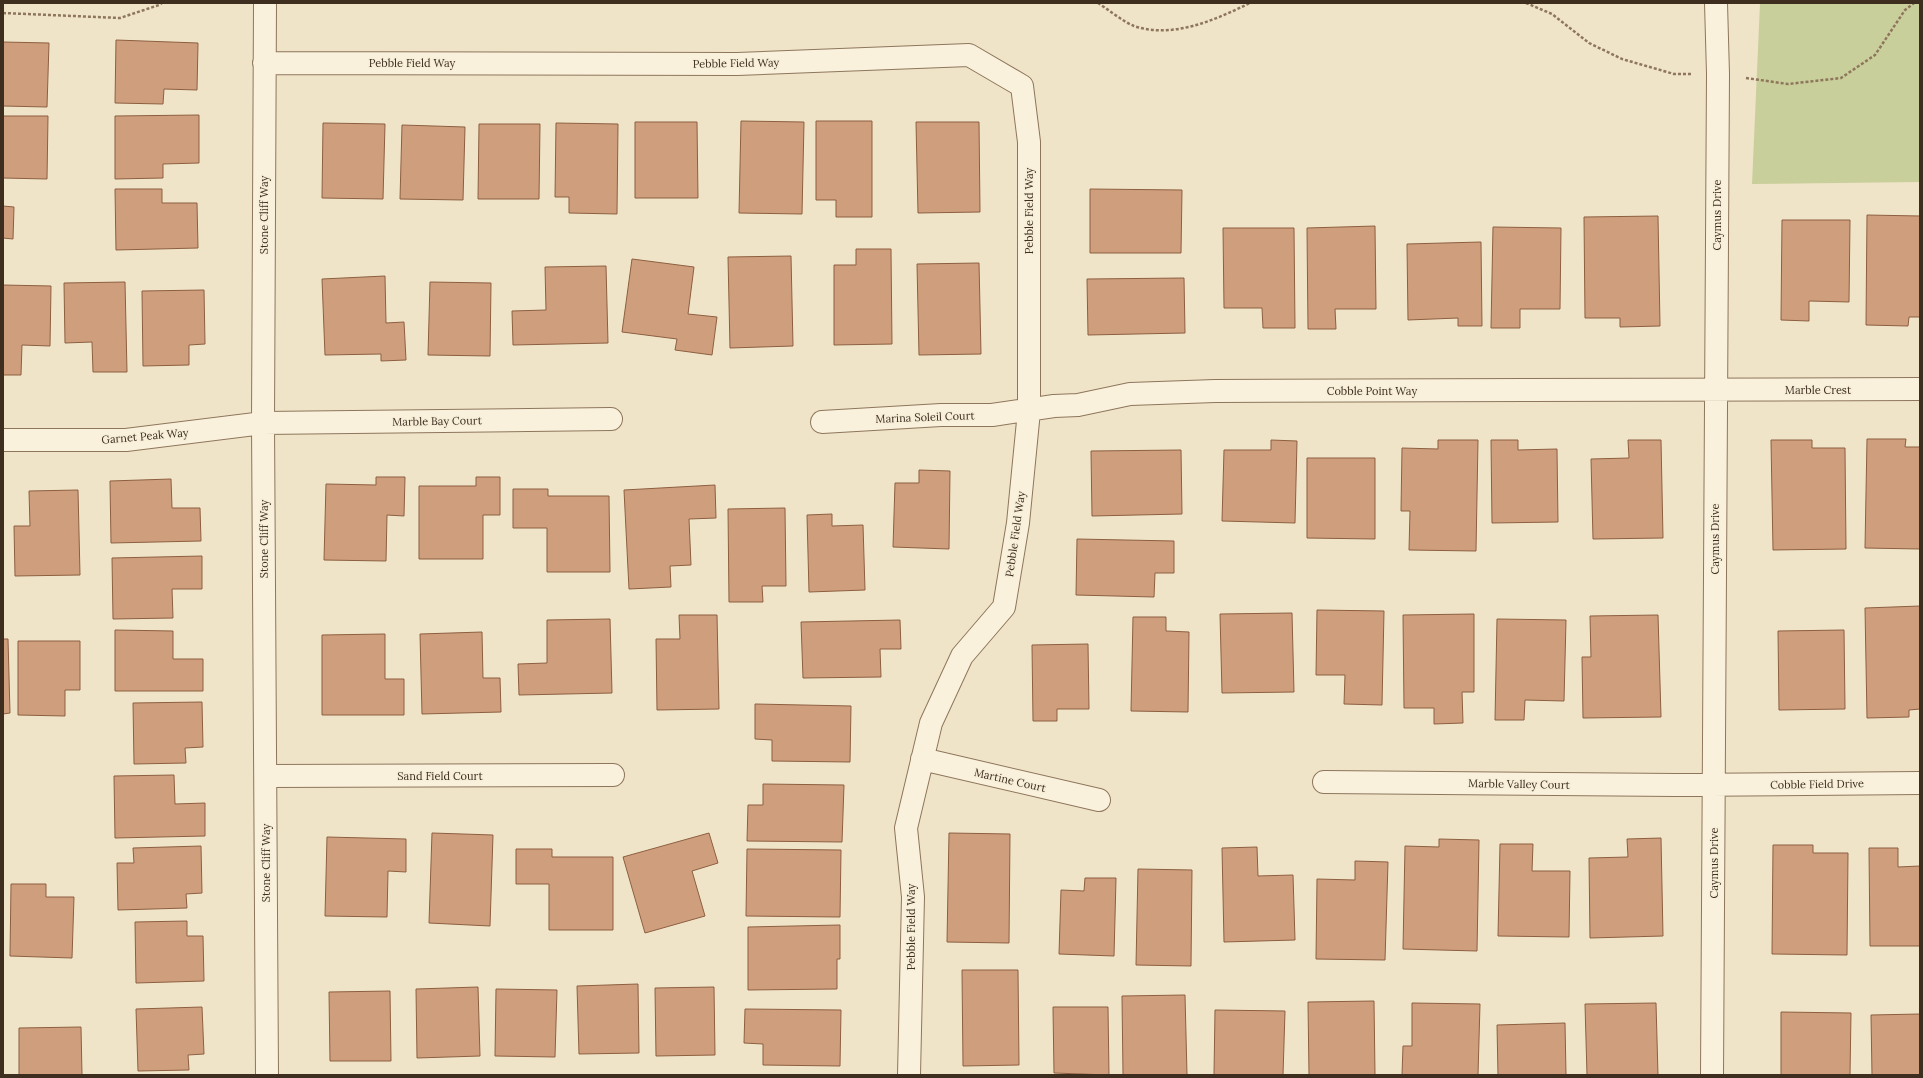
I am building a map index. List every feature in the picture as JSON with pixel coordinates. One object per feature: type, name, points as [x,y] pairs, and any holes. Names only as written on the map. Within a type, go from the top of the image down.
[{"type":"street","name":"Stone Cliff Way","points":[[265,3],[264,423],[267,1075]]},
{"type":"street","name":"Caymus Drive","points":[[1712,1075],[1718,82],[1716,3]]},
{"type":"street","name":"Pebble Field Way","points":[[264,63],[737,64],[969,55],[1022,86],[1029,142],[1029,411],[1018,523],[1004,607],[962,656],[931,722],[906,828],[913,897],[908,1075]]},
{"type":"street","name":"Marble Crest","points":[[1716,390],[1920,389]]},
{"type":"street","name":"Cobble Point Way","points":[[1029,411],[1054,406],[1078,405],[1130,394],[1215,391],[1716,390]]},
{"type":"street","name":"Marina Soleil Court","points":[[822,422],[941,415],[992,415],[1029,411]]},
{"type":"street","name":"Marble Bay Court","points":[[264,423],[611,420]]},
{"type":"street","name":"Garnet Peak Way","points":[[3,440],[126,440],[264,423]]},
{"type":"street","name":"Martine Court","points":[[922,759],[1099,800]]},
{"type":"street","name":"Sand Field Court","points":[[266,776],[613,775]]},
{"type":"street","name":"Marble Valley Court","points":[[1324,782],[1714,785]]},
{"type":"street","name":"Cobble Field Drive","points":[[1714,785],[1920,783]]},
{"type":"path","points":[[3,13],[120,18],[162,3]]},
{"type":"path","points":[[1098,3],[1133,26],[1158,31],[1197,26],[1250,3]]},
{"type":"green space","points":[[1760,3],[1920,3],[1920,182],[1752,184]]},
{"type":"building","points":[[116,40],[198,43],[197,90],[164,89],[163,104],[115,103]]},
{"type":"building","points":[[3,42],[49,43],[47,107],[3,106]]},
{"type":"building","points":[[199,115],[199,163],[163,164],[163,178],[115,179],[115,116]]},
{"type":"building","points":[[3,116],[48,116],[47,179],[3,178]]},
{"type":"building","points":[[741,121],[804,122],[802,214],[739,213]]},
{"type":"building","points":[[816,121],[872,121],[872,217],[836,217],[836,200],[816,200]]},
{"type":"building","points":[[635,122],[697,122],[698,198],[635,198]]},
{"type":"building","points":[[916,122],[979,122],[980,212],[918,213]]},
{"type":"building","points":[[323,123],[385,124],[383,199],[322,198]]},
{"type":"building","points":[[556,123],[618,124],[617,214],[569,213],[569,197],[555,197]]},
{"type":"building","points":[[479,124],[540,124],[539,199],[478,199]]},
{"type":"building","points":[[402,125],[465,127],[463,200],[400,199]]},
{"type":"building","points":[[115,189],[162,189],[162,203],[197,203],[198,248],[116,250]]},
{"type":"building","points":[[1090,189],[1182,190],[1181,253],[1090,253]]},
{"type":"building","points":[[3,206],[14,207],[13,239],[3,238]]},
{"type":"building","points":[[1867,215],[1920,216],[1920,317],[1909,317],[1908,326],[1866,325]]},
{"type":"building","points":[[1658,216],[1660,326],[1620,327],[1620,318],[1585,318],[1584,217]]},
{"type":"building","points":[[1782,220],[1850,220],[1849,302],[1809,301],[1809,321],[1781,320]]},
{"type":"building","points":[[1375,226],[1376,309],[1335,309],[1336,329],[1308,329],[1307,228]]},
{"type":"building","points":[[1493,227],[1561,228],[1560,309],[1520,309],[1520,328],[1491,328]]},
{"type":"building","points":[[1223,228],[1294,228],[1295,328],[1263,328],[1262,308],[1224,308]]},
{"type":"building","points":[[1481,242],[1482,326],[1458,326],[1458,318],[1408,320],[1407,244]]},
{"type":"building","points":[[856,249],[891,249],[892,344],[834,345],[834,265],[856,265]]},
{"type":"building","points":[[791,256],[793,346],[730,348],[728,257]]},
{"type":"building","points":[[632,259],[694,267],[688,314],[717,317],[712,355],[675,350],[677,339],[622,332]]},
{"type":"building","points":[[979,263],[981,354],[919,355],[917,264]]},
{"type":"building","points":[[606,266],[608,343],[513,345],[512,311],[546,310],[545,267]]},
{"type":"building","points":[[385,276],[386,323],[404,322],[406,360],[381,361],[381,354],[325,355],[322,279]]},
{"type":"building","points":[[1184,278],[1185,333],[1088,335],[1087,279]]},
{"type":"building","points":[[125,282],[127,372],[93,372],[92,342],[65,343],[64,283]]},
{"type":"building","points":[[430,282],[491,283],[490,356],[428,355]]},
{"type":"building","points":[[3,285],[51,286],[50,346],[22,345],[21,375],[3,375]]},
{"type":"building","points":[[204,290],[205,344],[189,345],[189,365],[143,366],[142,291]]},
{"type":"building","points":[[1867,439],[1906,439],[1905,447],[1920,447],[1920,549],[1865,548]]},
{"type":"building","points":[[1271,440],[1297,441],[1295,523],[1222,521],[1224,450],[1271,450]]},
{"type":"building","points":[[1438,440],[1478,440],[1476,551],[1409,550],[1410,511],[1401,511],[1402,448],[1438,449]]},
{"type":"building","points":[[1491,440],[1518,440],[1518,450],[1557,449],[1558,522],[1492,523]]},
{"type":"building","points":[[1628,440],[1661,440],[1663,538],[1593,539],[1591,459],[1629,458]]},
{"type":"building","points":[[1771,440],[1812,440],[1812,448],[1845,448],[1846,549],[1773,550]]},
{"type":"building","points":[[1181,450],[1182,514],[1092,516],[1091,451]]},
{"type":"building","points":[[1307,458],[1375,458],[1375,539],[1307,538]]},
{"type":"building","points":[[919,470],[950,471],[949,549],[893,547],[895,483],[919,483]]},
{"type":"building","points":[[376,477],[405,477],[404,516],[387,515],[386,561],[324,560],[326,484],[376,485]]},
{"type":"building","points":[[476,477],[500,477],[500,515],[483,515],[483,559],[419,559],[419,486],[476,486]]},
{"type":"building","points":[[171,479],[172,508],[200,508],[201,541],[111,543],[110,481]]},
{"type":"building","points":[[715,485],[716,518],[689,519],[691,565],[670,566],[671,587],[629,589],[624,490]]},
{"type":"building","points":[[513,489],[548,489],[548,496],[609,496],[610,572],[547,572],[547,528],[513,528]]},
{"type":"building","points":[[78,490],[80,575],[15,576],[14,526],[30,526],[29,491]]},
{"type":"building","points":[[785,508],[786,586],[762,586],[763,602],[729,602],[728,509]]},
{"type":"building","points":[[832,514],[832,526],[863,525],[865,590],[809,592],[807,515]]},
{"type":"building","points":[[1077,539],[1174,541],[1174,573],[1155,573],[1154,597],[1076,595]]},
{"type":"building","points":[[202,556],[202,589],[172,589],[173,618],[113,619],[112,558]]},
{"type":"building","points":[[1920,606],[1920,709],[1909,710],[1909,717],[1867,718],[1865,608]]},
{"type":"building","points":[[1317,610],[1384,611],[1382,705],[1344,704],[1345,675],[1316,675]]},
{"type":"building","points":[[1292,613],[1294,692],[1222,693],[1220,614]]},
{"type":"building","points":[[1474,614],[1474,692],[1462,692],[1463,723],[1434,724],[1434,708],[1404,708],[1403,615]]},
{"type":"building","points":[[679,615],[717,615],[719,709],[657,710],[656,639],[680,639]]},
{"type":"building","points":[[1658,615],[1661,717],[1583,718],[1582,657],[1591,657],[1590,616]]},
{"type":"building","points":[[1133,617],[1166,617],[1166,631],[1189,632],[1188,712],[1131,711]]},
{"type":"building","points":[[610,619],[612,693],[519,695],[518,664],[547,663],[547,620]]},
{"type":"building","points":[[1497,619],[1566,620],[1564,701],[1525,700],[1524,720],[1495,720]]},
{"type":"building","points":[[900,620],[901,649],[880,649],[881,677],[803,678],[801,622]]},
{"type":"building","points":[[115,630],[173,631],[173,659],[203,659],[203,691],[115,691]]},
{"type":"building","points":[[1844,630],[1845,709],[1779,710],[1778,631]]},
{"type":"building","points":[[482,632],[483,678],[500,678],[501,712],[422,714],[420,634]]},
{"type":"building","points":[[385,634],[385,679],[404,679],[404,715],[322,715],[322,635]]},
{"type":"building","points":[[3,639],[8,639],[10,713],[3,714]]},
{"type":"building","points":[[18,641],[80,641],[80,690],[65,690],[65,716],[18,715]]},
{"type":"building","points":[[1088,644],[1089,709],[1057,709],[1057,721],[1033,721],[1032,645]]},
{"type":"building","points":[[202,702],[203,747],[185,748],[186,763],[134,764],[133,703]]},
{"type":"building","points":[[755,704],[851,706],[850,762],[772,761],[772,740],[755,739]]},
{"type":"building","points":[[174,775],[175,804],[205,803],[205,836],[115,838],[114,776]]},
{"type":"building","points":[[763,784],[844,785],[842,842],[747,841],[748,805],[763,805]]},
{"type":"building","points":[[432,833],[493,835],[490,926],[429,923]]},
{"type":"building","points":[[709,833],[718,863],[692,871],[705,916],[645,933],[623,857]]},
{"type":"building","points":[[949,833],[1010,834],[1009,943],[947,942]]},
{"type":"building","points":[[327,837],[406,839],[406,872],[388,871],[387,917],[325,916]]},
{"type":"building","points":[[1661,838],[1663,936],[1590,938],[1589,858],[1628,857],[1627,839]]},
{"type":"building","points":[[1439,839],[1479,840],[1477,951],[1403,949],[1405,846],[1439,847]]},
{"type":"building","points":[[1500,844],[1533,844],[1532,871],[1570,871],[1569,937],[1498,936]]},
{"type":"building","points":[[1773,845],[1813,845],[1813,853],[1848,853],[1847,955],[1772,954]]},
{"type":"building","points":[[201,846],[202,893],[186,894],[187,908],[118,910],[117,863],[134,863],[133,848]]},
{"type":"building","points":[[1257,847],[1258,876],[1293,875],[1295,940],[1224,942],[1222,848]]},
{"type":"building","points":[[1869,848],[1898,848],[1898,867],[1920,866],[1920,946],[1870,946]]},
{"type":"building","points":[[516,849],[552,849],[552,857],[613,857],[613,930],[549,930],[549,884],[516,884]]},
{"type":"building","points":[[747,849],[841,850],[840,917],[746,916]]},
{"type":"building","points":[[1355,861],[1388,862],[1385,960],[1316,959],[1317,879],[1355,880]]},
{"type":"building","points":[[1138,869],[1192,870],[1191,966],[1136,965]]},
{"type":"building","points":[[1085,878],[1116,878],[1114,956],[1059,954],[1061,890],[1084,891]]},
{"type":"building","points":[[11,884],[46,884],[46,897],[74,897],[72,958],[10,956]]},
{"type":"building","points":[[187,921],[187,936],[203,936],[204,981],[136,983],[135,922]]},
{"type":"building","points":[[840,925],[840,959],[837,959],[837,989],[748,990],[748,927]]},
{"type":"building","points":[[962,970],[1018,970],[1019,1065],[963,1066]]},
{"type":"building","points":[[638,984],[639,1053],[579,1054],[577,986]]},
{"type":"building","points":[[478,987],[480,1056],[417,1058],[416,989]]},
{"type":"building","points":[[714,987],[715,1055],[656,1056],[655,988]]},
{"type":"building","points":[[496,989],[557,990],[555,1057],[495,1056]]},
{"type":"building","points":[[390,991],[391,1061],[330,1061],[329,992]]},
{"type":"building","points":[[1185,995],[1187,1075],[1123,1075],[1122,996]]},
{"type":"building","points":[[1374,1001],[1375,1075],[1309,1075],[1308,1002]]},
{"type":"building","points":[[1412,1003],[1480,1004],[1478,1075],[1402,1075],[1403,1046],[1412,1046]]},
{"type":"building","points":[[1656,1003],[1658,1075],[1587,1075],[1585,1004]]},
{"type":"building","points":[[202,1007],[204,1054],[188,1055],[189,1070],[138,1071],[136,1009]]},
{"type":"building","points":[[1053,1007],[1108,1007],[1109,1075],[1054,1073]]},
{"type":"building","points":[[745,1009],[841,1010],[840,1066],[763,1065],[763,1044],[744,1043]]},
{"type":"building","points":[[1215,1010],[1285,1011],[1283,1075],[1214,1075]]},
{"type":"building","points":[[1781,1012],[1851,1013],[1850,1075],[1781,1075]]},
{"type":"building","points":[[1920,1014],[1920,1075],[1872,1075],[1871,1015]]},
{"type":"building","points":[[1565,1023],[1566,1075],[1498,1075],[1497,1025]]},
{"type":"building","points":[[81,1027],[82,1075],[19,1075],[19,1028]]}]
